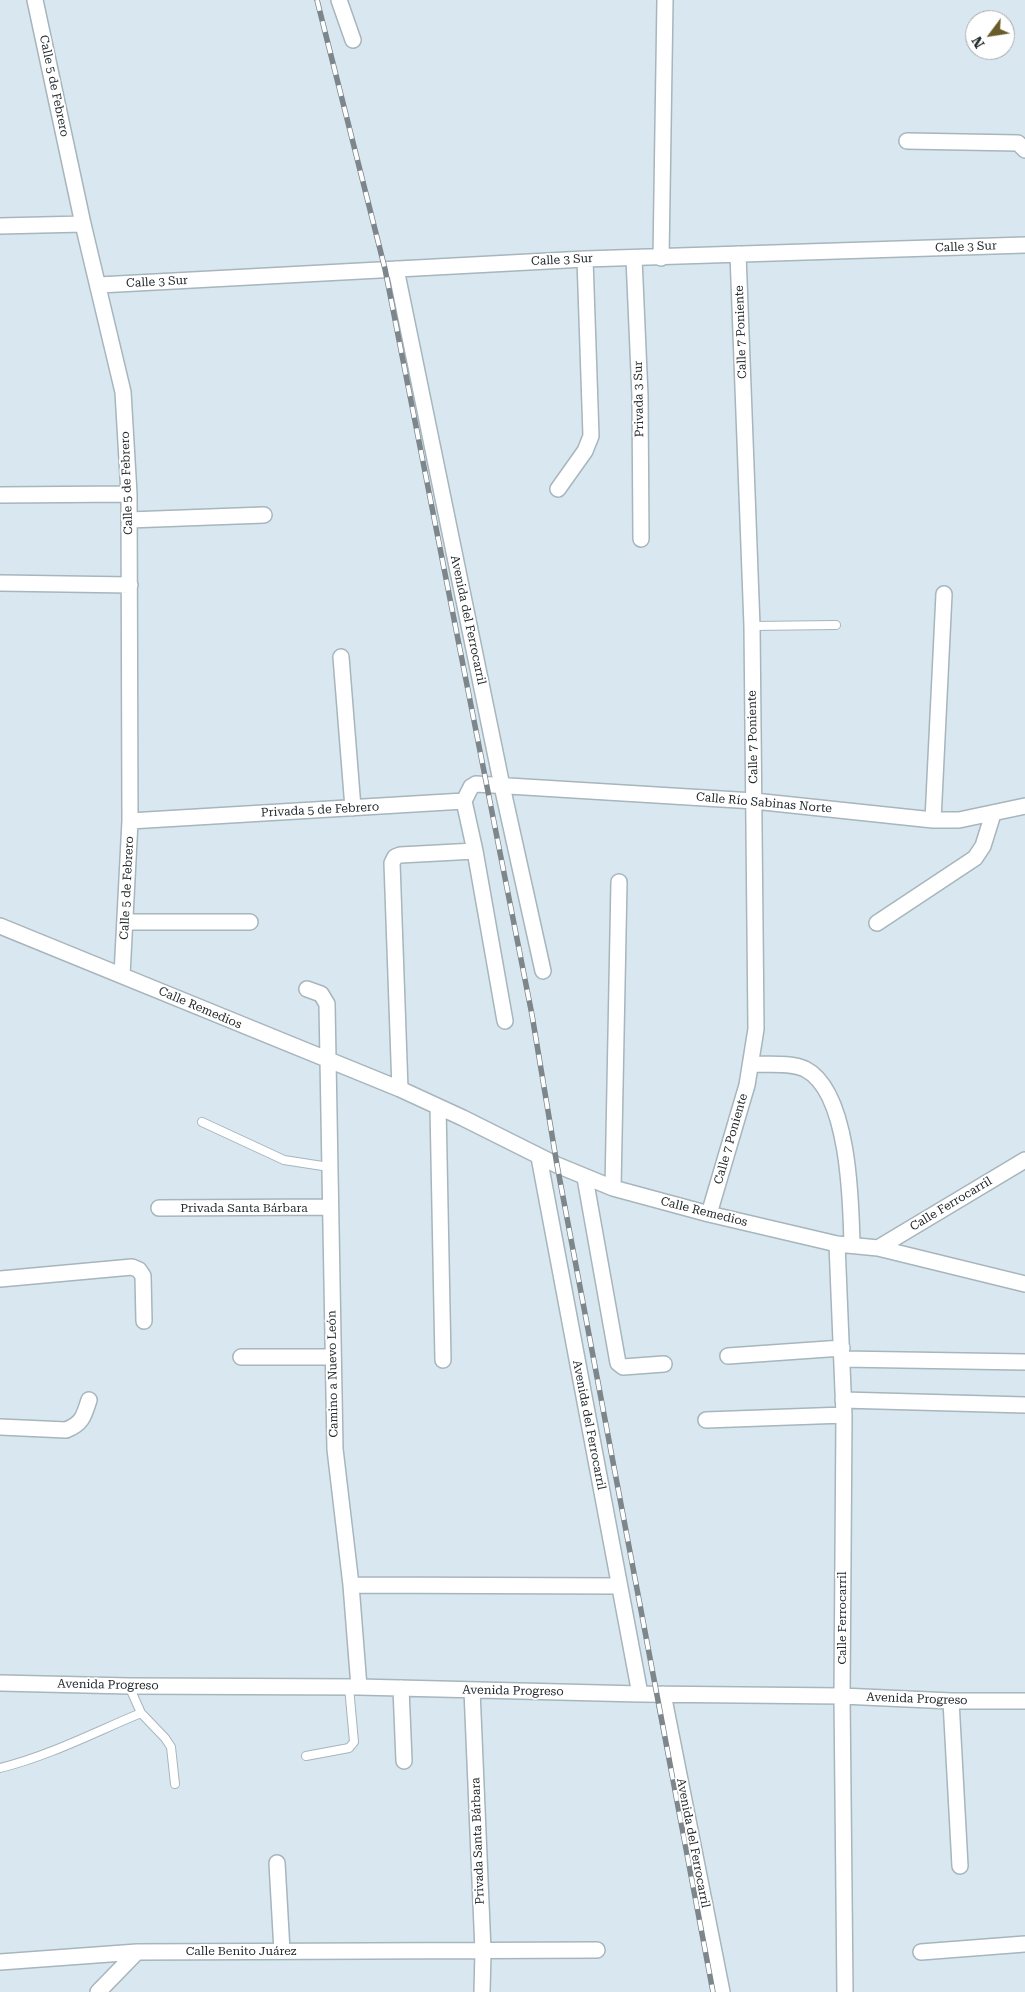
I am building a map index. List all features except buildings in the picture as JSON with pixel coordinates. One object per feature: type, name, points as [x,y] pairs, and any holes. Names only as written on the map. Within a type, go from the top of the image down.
[{"type":"street","name":"Calle 5 de Febrero","points":[[35,0],[83,224],[123,392],[129,494],[130,821],[122,976]]},
{"type":"street","points":[[339,0],[353,40]]},
{"type":"street","points":[[661,258],[665,0]]},
{"type":"street","points":[[907,141],[1018,143],[1025,150]]},
{"type":"street","points":[[0,226],[83,224]]},
{"type":"street","name":"Calle 3 Sur","points":[[98,285],[585,259],[1025,245]]},
{"type":"street","name":"Calle 7 Poniente","points":[[710,1214],[752,1064],[756,1029],[752,626],[738,254]]},
{"type":"street","name":"Privada 3 Sur","points":[[634,258],[640,396],[641,539]]},
{"type":"street","points":[[558,489],[585,451],[591,436],[585,259]]},
{"type":"street","name":"Avenida del Ferrocarril","points":[[396,269],[502,786],[543,970]]},
{"type":"street","points":[[0,495],[129,494]]},
{"type":"street","points":[[129,520],[264,515]]},
{"type":"street","points":[[0,583],[130,584]]},
{"type":"street","points":[[933,820],[944,594]]},
{"type":"street","points":[[341,657],[353,808]]},
{"type":"street","points":[[502,786],[476,784],[467,791],[464,801],[475,851],[505,1021]]},
{"type":"street","name":"Calle Río Sabinas Norte","points":[[502,786],[754,801],[933,820],[959,820],[1025,806]]},
{"type":"street","name":"Privada 5 de Febrero","points":[[130,821],[464,801]]},
{"type":"street","points":[[877,923],[975,858],[984,846],[993,814]]},
{"type":"street","points":[[400,1089],[392,863],[395,857],[400,855],[475,851]]},
{"type":"street","points":[[613,1188],[619,882]]},
{"type":"street","points":[[125,922],[250,922]]},
{"type":"street","name":"Calle Remedios","points":[[0,926],[327,1061],[400,1089],[438,1106],[538,1157],[613,1188],[710,1214],[837,1244],[878,1248],[1025,1284]]},
{"type":"street","name":"Camino a Nuevo León","points":[[306,989],[321,994],[327,1004],[329,1207],[335,1449],[352,1585],[354,1687]]},
{"type":"street","points":[[752,1064],[794,1066],[804,1069],[817,1077],[833,1103],[843,1135],[852,1245]]},
{"type":"street","points":[[438,1106],[443,1360]]},
{"type":"street","name":"Avenida del Ferrocarril","points":[[538,1157],[640,1694]]},
{"type":"street","name":"Calle Ferrocarril","points":[[878,1248],[1025,1160]]},
{"type":"street","points":[[585,1178],[618,1363],[623,1367],[664,1364]]},
{"type":"street","name":"Privada Santa Bárbara","points":[[159,1208],[329,1207]]},
{"type":"street","name":"Calle Ferrocarril","points":[[837,1244],[844,1407],[842,1696],[845,1992]]},
{"type":"street","points":[[0,1279],[132,1267],[139,1270],[143,1276],[144,1321]]},
{"type":"street","points":[[728,1356],[842,1353],[1025,1362]]},
{"type":"street","points":[[241,1357],[333,1357]]},
{"type":"street","points":[[0,1427],[66,1430],[75,1427],[83,1420],[90,1400]]},
{"type":"street","points":[[706,1420],[844,1407],[1025,1405]]},
{"type":"street","points":[[352,1585],[619,1586]]},
{"type":"street","name":"Avenida Progreso","points":[[0,1683],[129,1686],[354,1687],[640,1694],[842,1696],[951,1701],[1025,1701]]},
{"type":"street","points":[[401,1688],[404,1761]]},
{"type":"street","name":"Privada Santa Bárbara","points":[[472,1690],[483,1951],[482,1992]]},
{"type":"street","name":"Avenida del Ferrocarril","points":[[663,1694],[722,1992]]},
{"type":"street","points":[[951,1701],[960,1866]]},
{"type":"street","points":[[277,1864],[282,1951]]},
{"type":"street","points":[[921,1952],[1025,1944]]},
{"type":"street","name":"Calle Benito Juárez","points":[[0,1962],[137,1952],[597,1950]]},
{"type":"street","points":[[98,1992],[137,1952]]},
{"type":"lane","points":[[752,626],[836,625]]},
{"type":"lane","points":[[202,1122],[284,1160],[329,1167]]},
{"type":"lane","points":[[129,1686],[141,1712],[171,1747],[175,1784]]},
{"type":"lane","points":[[306,1756],[352,1746],[354,1742],[354,1687]]},
{"type":"lane","points":[[0,1768],[62,1747],[141,1712]]},
{"type":"railway","points":[[317,0],[385,269],[532,1015],[557,1165],[713,1992]]}]
